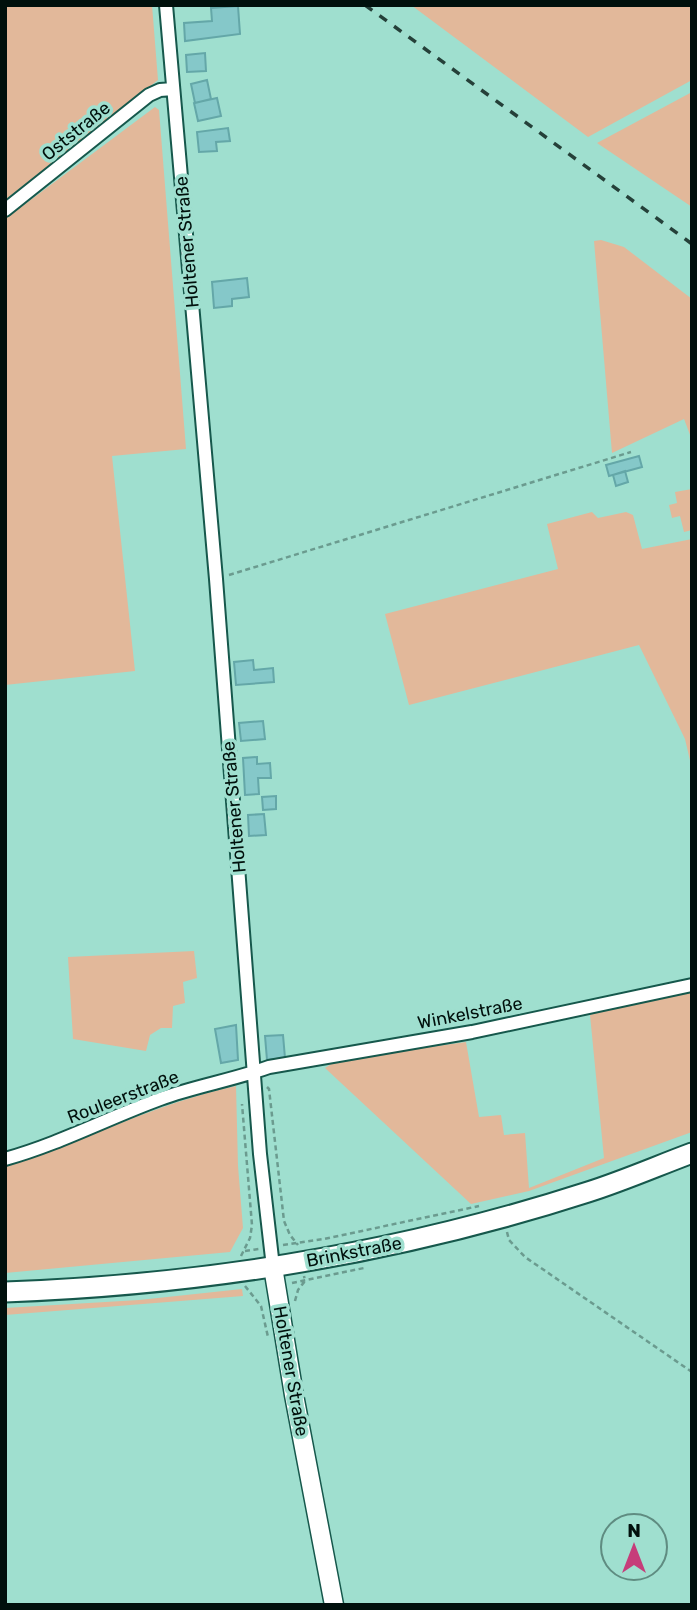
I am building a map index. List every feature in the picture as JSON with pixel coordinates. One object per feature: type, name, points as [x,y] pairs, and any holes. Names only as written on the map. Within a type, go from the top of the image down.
[{"type":"main road","name":"Brinkstraße","points":[[5,1292],[140,1285],[272,1257],[302,1262],[377,1249],[501,1218],[590,1191],[692,1153]]},
{"type":"main road","name":"Holtener Straße","points":[[272,1257],[294,1395],[334,1605]]},
{"type":"street","name":"Holtener Straße","points":[[166,5],[216,579],[260,1154],[272,1257]]},
{"type":"street","name":"Oststraße","points":[[5,210],[149,95],[160,90],[173,89]]},
{"type":"street","name":"Winkelstraße","points":[[255,1072],[269,1067],[472,1032],[692,985]]},
{"type":"street","name":"Rouleerstraße","points":[[5,1159],[38,1150],[163,1098],[255,1072]]},
{"type":"path","points":[[216,579],[631,452]]},
{"type":"path","points":[[255,1072],[269,1089],[284,1221],[289,1235],[298,1242],[302,1262],[305,1281],[296,1294],[296,1308]]},
{"type":"path","points":[[245,1251],[272,1257],[298,1242],[479,1206]]},
{"type":"path","points":[[507,1232],[509,1240],[525,1257],[692,1372]]},
{"type":"shaded area","points":[[5,5],[152,5],[158,80],[5,200]]},
{"type":"shaded area","points":[[411,5],[692,5],[692,80],[588,137]]},
{"type":"shaded area","points":[[692,92],[692,207],[597,143]]},
{"type":"shaded area","points":[[155,107],[159,110],[186,449],[112,456],[135,671],[5,685],[5,219]]},
{"type":"shaded area","points":[[601,240],[624,247],[692,299],[692,440],[684,419],[612,453],[594,241]]},
{"type":"shaded area","points":[[692,489],[692,530],[684,532],[680,516],[672,518],[669,505],[677,503],[675,492]]},
{"type":"shaded area","points":[[592,512],[598,518],[626,512],[633,515],[642,549],[692,539],[692,769],[685,739],[639,645],[409,705],[385,614],[558,569],[547,524]]},
{"type":"shaded area","points":[[194,951],[197,978],[183,982],[185,1003],[173,1006],[172,1028],[161,1028],[150,1035],[146,1051],[73,1039],[68,957]]},
{"type":"shaded area","points":[[692,990],[692,1132],[529,1191],[471,1204],[325,1068],[337,1060],[466,1042],[479,1117],[501,1115],[504,1135],[525,1133],[529,1188],[604,1158],[590,1015],[610,1007]]},
{"type":"shaded area","points":[[236,1086],[243,1228],[230,1252],[5,1273],[5,1166],[148,1112]]},
{"type":"shaded area","points":[[242,1289],[243,1296],[5,1315],[5,1308],[139,1300]]},
{"type":"building","points":[[238,6],[240,34],[185,41],[184,23],[212,21],[211,8]]},
{"type":"building","points":[[205,53],[206,71],[187,72],[186,55]]},
{"type":"building","points":[[207,80],[211,99],[195,103],[191,84]]},
{"type":"building","points":[[217,98],[221,116],[198,121],[194,103]]},
{"type":"building","points":[[228,128],[230,141],[216,142],[217,151],[199,152],[197,132]]},
{"type":"building","points":[[247,278],[249,297],[232,299],[232,306],[214,308],[212,282]]},
{"type":"building","points":[[639,456],[642,467],[609,476],[606,465]]},
{"type":"building","points":[[625,471],[628,482],[616,486],[613,475]]},
{"type":"building","points":[[253,660],[254,670],[273,668],[274,682],[236,685],[234,662]]},
{"type":"building","points":[[263,721],[265,739],[241,741],[239,723]]},
{"type":"building","points":[[257,757],[257,764],[270,763],[271,778],[258,778],[259,794],[245,795],[243,758]]},
{"type":"building","points":[[276,796],[276,809],[263,810],[262,797]]},
{"type":"building","points":[[264,814],[266,835],[249,836],[248,815]]},
{"type":"building","points":[[236,1025],[238,1060],[221,1063],[215,1029]]},
{"type":"building","points":[[283,1035],[285,1058],[267,1060],[265,1036]]},
{"type":"railway","points":[[365,5],[692,244]]}]
